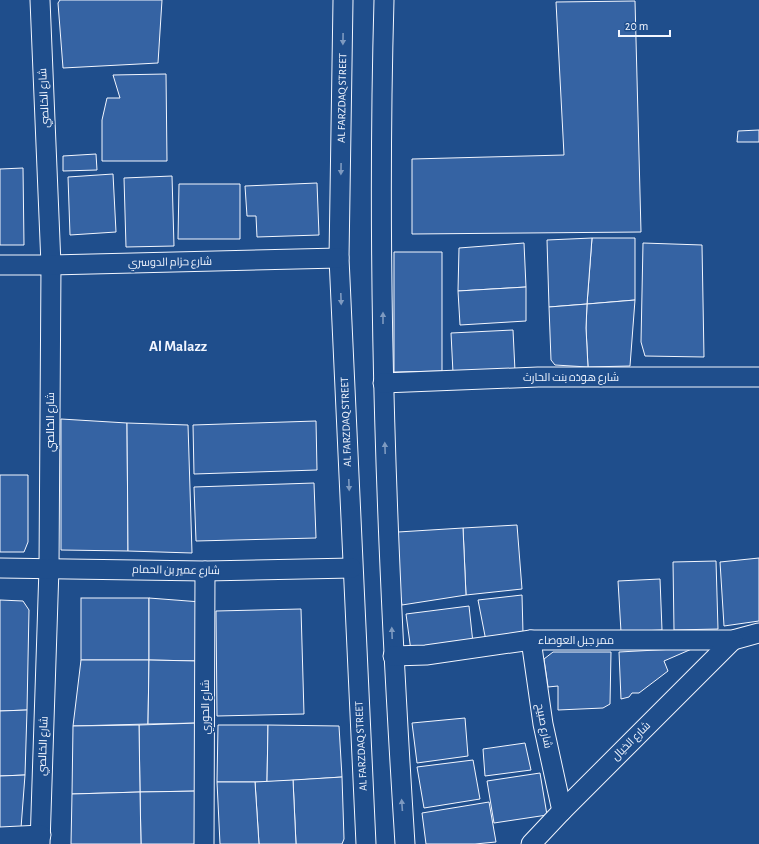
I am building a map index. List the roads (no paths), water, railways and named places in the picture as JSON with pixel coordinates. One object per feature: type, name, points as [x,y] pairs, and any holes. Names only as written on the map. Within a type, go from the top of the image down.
[{"type":"street","name":"شارع الخالصي","points":[[40,0],[51,265],[49,568],[40,839]]},
{"type":"street","name":"AL FARZDAQ STREET","points":[[343,0],[339,258],[352,568],[366,844]]},
{"type":"street","points":[[384,0],[382,162],[383,383],[393,656],[405,844]]},
{"type":"street","name":"شارع حزام الدوسري","points":[[0,265],[339,258]]},
{"type":"street","name":"شارع هوذه بنت الحارث","points":[[383,383],[538,377],[759,377]]},
{"type":"street","name":"شارع عمير بن الحمام","points":[[0,568],[205,571],[352,568]]},
{"type":"street","name":"شارع الحوري","points":[[204,844],[205,571]]},
{"type":"street","name":"ممر جبل العوصاء","points":[[393,656],[426,655],[530,640],[733,640],[759,633]]},
{"type":"street","name":"شارع صبيح","points":[[530,640],[543,724],[562,810]]},
{"type":"street","name":"شارع الخيال","points":[[531,844],[562,810],[733,640]]},
{"type":"street","points":[[0,837],[40,839]]},
{"type":"district","name":"Al Malazz","points":[[178,346]]}]
